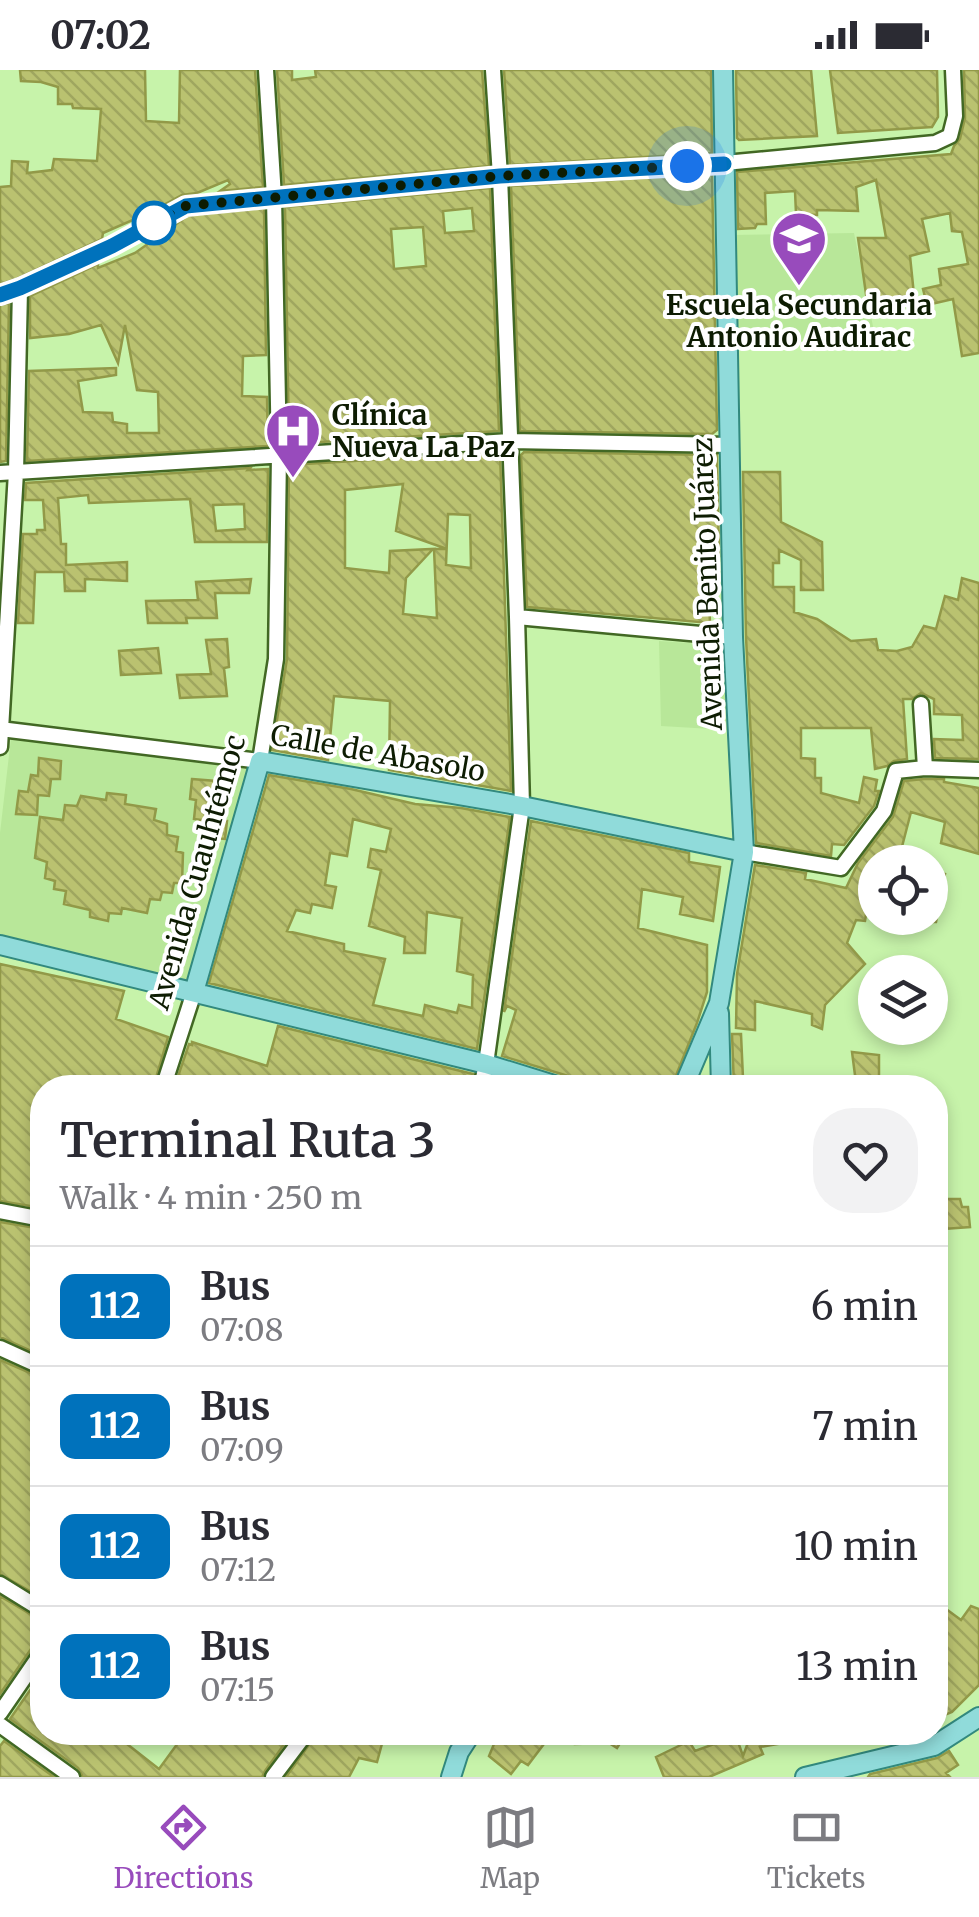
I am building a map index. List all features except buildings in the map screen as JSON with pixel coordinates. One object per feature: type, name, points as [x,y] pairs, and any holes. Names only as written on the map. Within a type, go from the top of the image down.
[{"type":"main road","name":"Avenida Benito Juárez","points":[[689,1075],[719,1003],[744,852],[733,637],[723,70]]},
{"type":"main road","name":"Calle de Abasolo","points":[[260,760],[522,806],[744,852]]},
{"type":"main road","name":"Avenida Cuauhtémoc","points":[[194,992],[260,760]]},
{"type":"main road","points":[[0,945],[522,1075]]},
{"type":"main road","points":[[719,1003],[721,1075]]},
{"type":"main road","points":[[948,1737],[979,1718]]},
{"type":"main road","points":[[451,1777],[464,1745]]},
{"type":"main road","points":[[805,1777],[936,1745]]},
{"type":"street","name":"Avenida Cuauhtémoc","points":[[260,760],[276,658],[279,455],[274,197],[266,70]]},
{"type":"street","points":[[483,1075],[522,806],[494,70]]},
{"type":"street","points":[[0,295],[112,246],[186,206],[500,176],[724,164],[935,143],[950,136],[955,116],[953,70]]},
{"type":"street","points":[[0,748],[8,472],[20,288]]},
{"type":"street","points":[[8,472],[510,440],[730,445]]},
{"type":"street","points":[[517,617],[733,637]]},
{"type":"street","points":[[921,704],[925,768]]},
{"type":"street","name":"Calle de Abasolo","points":[[1,729],[260,760]]},
{"type":"street","points":[[744,852],[841,868],[884,811],[896,770],[979,770]]},
{"type":"street","name":"Avenida Cuauhtémoc","points":[[167,1075],[194,992]]},
{"type":"street","points":[[0,1212],[30,1217]]},
{"type":"street","points":[[0,1348],[30,1362]]},
{"type":"street","points":[[0,1357],[30,1371]]},
{"type":"street","points":[[0,1584],[30,1603]]},
{"type":"street","points":[[0,1713],[30,1669]]},
{"type":"street","points":[[0,1724],[72,1777]]},
{"type":"street","points":[[273,1777],[297,1745]]},
{"type":"shaded area","name":"Escuela Secundaria Antonio Audirac","points":[[854,233],[876,341],[734,342],[731,235]]},
{"type":"shaded area","points":[[659,641],[718,645],[725,655],[729,730],[661,726]]},
{"type":"shaded area","points":[[11,738],[248,769],[189,980],[0,934],[0,833]]},
{"type":"bus line","name":"112","points":[[0,295],[112,246],[186,206],[500,176],[724,164]]},
{"type":"place","name":"Escuela Secundaria Antonio Audirac","points":[[799,288]]},
{"type":"place","name":"Clínica Nueva La Paz","points":[[293,480]]},
{"type":"route","points":[[154,223],[186,206],[500,176],[687,166]]}]
